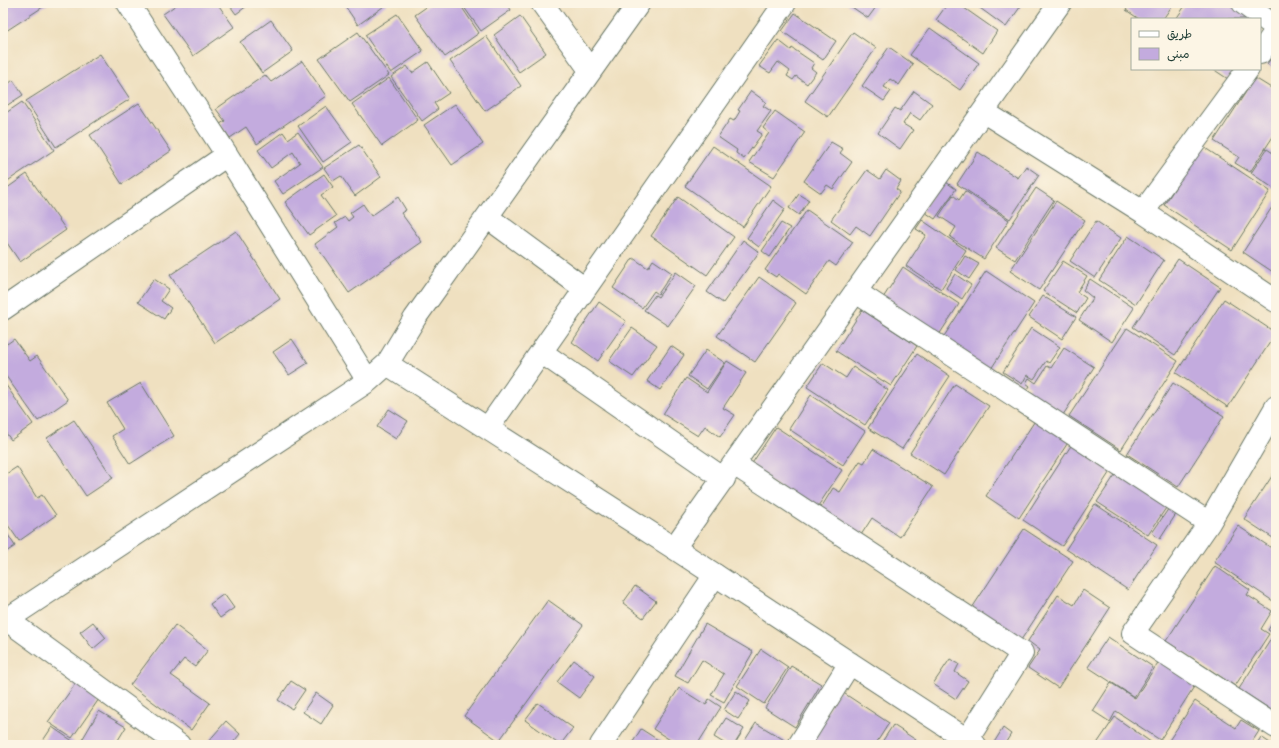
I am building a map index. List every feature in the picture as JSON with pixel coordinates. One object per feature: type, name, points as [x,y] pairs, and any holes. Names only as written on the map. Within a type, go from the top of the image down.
[{"type":"street","points":[[128,3],[227,155],[368,381]]},
{"type":"street","points":[[542,3],[590,70]]},
{"type":"street","points":[[179,745],[5,621],[368,381],[387,364],[415,318],[639,3]]},
{"type":"street","points":[[488,428],[785,3]]},
{"type":"street","points":[[674,548],[1060,3]]},
{"type":"street","points":[[1243,3],[1276,27]]},
{"type":"street","points":[[1261,52],[1276,31]]},
{"type":"street","points":[[1143,212],[1247,70]]},
{"type":"street","points":[[984,112],[1143,212],[1276,301]]},
{"type":"street","points":[[6,301],[227,155]]},
{"type":"street","points":[[487,217],[585,289]]},
{"type":"street","points":[[856,292],[1209,523]]},
{"type":"street","points":[[387,364],[715,574],[971,742],[1022,652],[729,471],[541,352]]},
{"type":"street","points":[[1276,407],[1209,523],[1133,633],[1276,727]]},
{"type":"street","points":[[601,745],[715,574]]},
{"type":"street","points":[[799,745],[850,663]]},
{"type":"building","points":[[3,3],[49,3],[3,33]]},
{"type":"building","points":[[179,3],[217,3],[234,27],[193,56],[163,14]]},
{"type":"building","points":[[228,3],[251,3],[236,14]]},
{"type":"building","points":[[288,3],[299,3],[291,8]]},
{"type":"building","points":[[343,3],[386,3],[387,4],[358,25]]},
{"type":"building","points":[[432,3],[459,3],[479,33],[445,57],[415,15]]},
{"type":"building","points":[[461,3],[507,3],[511,10],[481,31]]},
{"type":"building","points":[[846,3],[879,3],[868,18]]},
{"type":"building","points":[[948,3],[957,3],[997,31],[983,53],[936,20]]},
{"type":"building","points":[[973,3],[1023,3],[1006,27]]},
{"type":"building","points":[[1131,3],[1174,3],[1164,18],[1138,18],[1126,10]]},
{"type":"building","points":[[1187,3],[1232,3],[1254,18],[1177,18]]},
{"type":"building","points":[[795,13],[836,41],[823,60],[782,31]]},
{"type":"building","points":[[397,14],[423,51],[391,73],[365,35]]},
{"type":"building","points":[[520,16],[546,53],[519,72],[494,35]]},
{"type":"building","points":[[271,20],[293,51],[262,73],[240,42]]},
{"type":"building","points":[[930,28],[979,63],[960,90],[910,55]]},
{"type":"building","points":[[358,32],[389,75],[350,102],[319,59]]},
{"type":"building","points":[[853,32],[876,48],[828,117],[805,101]]},
{"type":"building","points":[[486,36],[521,86],[485,111],[450,61]]},
{"type":"building","points":[[778,40],[791,50],[792,48],[814,63],[811,68],[816,72],[807,84],[796,76],[793,80],[787,76],[790,71],[778,62],[770,73],[759,66]]},
{"type":"building","points":[[889,47],[913,64],[899,85],[890,79],[884,87],[891,91],[884,101],[862,86]]},
{"type":"building","points":[[1276,51],[1276,70],[1267,64]]},
{"type":"building","points":[[100,54],[130,99],[56,147],[26,101]]},
{"type":"building","points":[[302,61],[326,96],[257,144],[246,127],[230,138],[220,124],[225,121],[216,109],[265,75],[271,82]]},
{"type":"building","points":[[428,62],[449,93],[434,103],[438,109],[422,121],[391,77],[407,66],[412,73]]},
{"type":"building","points":[[1214,70],[1233,70],[1228,79]]},
{"type":"building","points":[[389,78],[418,120],[382,146],[352,104]]},
{"type":"building","points":[[1255,78],[1276,91],[1276,132],[1250,172],[1235,163],[1239,157],[1214,141]]},
{"type":"building","points":[[3,80],[7,85],[13,80],[23,95],[3,108]]},
{"type":"building","points":[[751,91],[766,102],[763,106],[771,111],[757,131],[762,134],[744,159],[736,153],[737,150],[718,137],[730,119],[734,121],[740,111],[738,110]]},
{"type":"building","points":[[914,91],[932,104],[920,120],[910,113],[903,124],[913,130],[900,149],[878,133],[895,108],[900,111]]},
{"type":"building","points":[[22,102],[54,150],[3,184],[3,115]]},
{"type":"building","points":[[139,103],[171,151],[122,184],[90,135]]},
{"type":"building","points":[[455,104],[483,144],[452,165],[424,125]]},
{"type":"building","points":[[326,106],[352,142],[323,162],[298,126]]},
{"type":"building","points":[[775,111],[805,132],[774,177],[749,162],[769,133],[763,128]]},
{"type":"building","points":[[283,132],[288,139],[298,132],[323,167],[283,194],[274,181],[300,163],[293,152],[271,168],[258,150]]},
{"type":"building","points":[[831,142],[843,149],[840,153],[852,162],[833,189],[827,185],[821,193],[804,181]]},
{"type":"building","points":[[359,145],[381,177],[355,196],[341,176],[333,181],[324,168]]},
{"type":"building","points":[[713,146],[771,186],[743,227],[685,186]]},
{"type":"building","points":[[1202,146],[1270,191],[1232,250],[1164,205]]},
{"type":"building","points":[[1267,149],[1276,155],[1276,190],[1251,173]]},
{"type":"building","points":[[978,152],[1018,178],[1026,166],[1039,175],[1010,219],[957,184]]},
{"type":"building","points":[[867,170],[880,179],[886,170],[901,181],[896,189],[900,192],[870,236],[856,226],[850,234],[831,220]]},
{"type":"building","points":[[27,174],[66,230],[20,262],[3,237],[3,191]]},
{"type":"building","points":[[324,174],[333,187],[321,195],[336,216],[309,235],[285,202]]},
{"type":"building","points":[[943,180],[956,189],[935,219],[922,210]]},
{"type":"building","points":[[1036,188],[1054,200],[1015,260],[996,248]]},
{"type":"building","points":[[965,191],[1009,220],[984,259],[950,237],[956,227],[939,216],[953,195],[959,200]]},
{"type":"building","points":[[799,194],[809,200],[799,215],[789,208]]},
{"type":"building","points":[[398,197],[406,210],[401,213],[422,242],[349,293],[315,244],[338,227],[335,223],[345,217],[348,221],[353,217],[350,213],[363,204],[371,216]]},
{"type":"building","points":[[678,197],[734,237],[707,275],[651,236]]},
{"type":"building","points":[[773,200],[785,209],[759,247],[747,238]]},
{"type":"building","points":[[1056,201],[1085,220],[1039,290],[1010,271]]},
{"type":"building","points":[[1276,201],[1276,274],[1243,252]]},
{"type":"building","points":[[807,210],[853,242],[836,266],[829,261],[806,294],[778,274],[776,277],[765,270]]},
{"type":"building","points":[[922,220],[966,250],[941,289],[906,266],[926,235],[916,229]]},
{"type":"building","points":[[1096,221],[1121,238],[1095,278],[1070,261]]},
{"type":"building","points":[[781,223],[790,228],[770,257],[762,251]]},
{"type":"building","points":[[236,231],[280,299],[215,343],[170,275]]},
{"type":"building","points":[[1128,236],[1164,260],[1136,304],[1099,280]]},
{"type":"building","points":[[743,240],[759,252],[723,303],[707,292]]},
{"type":"building","points":[[965,256],[979,264],[969,279],[956,270]]},
{"type":"building","points":[[633,258],[648,268],[653,260],[672,273],[658,294],[654,291],[642,308],[613,288]]},
{"type":"building","points":[[1178,259],[1220,287],[1175,355],[1133,327]]},
{"type":"building","points":[[1063,261],[1087,276],[1077,292],[1086,298],[1077,313],[1043,291]]},
{"type":"building","points":[[903,267],[959,304],[937,338],[881,301]]},
{"type":"building","points":[[986,271],[1034,303],[987,375],[939,344]]},
{"type":"building","points":[[676,272],[696,286],[668,326],[644,310],[655,295],[658,297]]},
{"type":"building","points":[[955,274],[971,285],[962,299],[946,288]]},
{"type":"building","points":[[759,277],[796,303],[755,362],[717,336]]},
{"type":"building","points":[[154,279],[169,289],[161,301],[171,308],[164,319],[138,302]]},
{"type":"building","points":[[1090,279],[1134,308],[1112,342],[1079,320],[1093,298],[1083,290]]},
{"type":"building","points":[[1043,296],[1076,317],[1062,339],[1029,317]]},
{"type":"building","points":[[1224,299],[1276,333],[1228,407],[1176,373]]},
{"type":"building","points":[[599,302],[626,321],[598,361],[572,342]]},
{"type":"building","points":[[862,310],[917,346],[891,386],[836,351]]},
{"type":"building","points":[[632,328],[657,345],[633,377],[609,361]]},
{"type":"building","points":[[1031,328],[1060,347],[1049,363],[1046,361],[1034,379],[1027,375],[1022,384],[1003,372]]},
{"type":"building","points":[[1127,328],[1178,361],[1121,450],[1069,416]]},
{"type":"building","points":[[14,339],[30,361],[37,356],[68,400],[38,421],[3,372],[3,341],[5,340],[7,344]]},
{"type":"building","points":[[292,339],[308,363],[289,375],[273,352]]},
{"type":"building","points":[[671,346],[684,355],[660,390],[647,381]]},
{"type":"building","points":[[1064,348],[1094,367],[1061,418],[1024,395],[1030,386],[1026,383],[1029,378],[1036,383],[1047,366],[1051,368]]},
{"type":"building","points":[[706,350],[725,363],[707,389],[688,376]]},
{"type":"building","points":[[917,354],[950,376],[902,449],[868,428]]},
{"type":"building","points":[[727,361],[746,373],[723,408],[735,415],[720,437],[705,426],[698,436],[663,414],[686,378],[707,392]]},
{"type":"building","points":[[823,363],[846,378],[853,367],[888,390],[865,425],[807,387]]},
{"type":"building","points":[[3,381],[33,424],[11,440],[3,429]]},
{"type":"building","points":[[141,383],[174,436],[130,464],[112,436],[123,429],[107,403]]},
{"type":"building","points":[[1173,383],[1224,416],[1178,487],[1127,454]]},
{"type":"building","points":[[955,384],[989,406],[944,475],[910,453]]},
{"type":"building","points":[[811,395],[865,431],[843,465],[789,429]]},
{"type":"building","points":[[389,409],[408,421],[396,439],[377,427]]},
{"type":"building","points":[[1038,416],[1071,438],[1019,518],[986,496]]},
{"type":"building","points":[[74,420],[113,478],[86,496],[47,438]]},
{"type":"building","points":[[776,427],[842,470],[814,512],[749,468]]},
{"type":"building","points":[[1074,441],[1113,467],[1062,546],[1023,520]]},
{"type":"building","points":[[873,449],[933,487],[900,537],[872,518],[859,538],[819,511],[833,488],[840,492],[860,461],[864,463]]},
{"type":"building","points":[[17,467],[37,498],[42,495],[56,515],[19,541],[3,518],[3,476]]},
{"type":"building","points":[[1119,469],[1170,502],[1148,535],[1097,502]]},
{"type":"building","points":[[1276,470],[1276,540],[1244,519]]},
{"type":"building","points":[[1173,502],[1180,508],[1160,539],[1152,533]]},
{"type":"building","points":[[1095,504],[1157,545],[1128,590],[1066,549]]},
{"type":"building","points":[[1238,526],[1276,551],[1276,596],[1273,601],[1214,562]]},
{"type":"building","points":[[3,527],[15,546],[3,554]]},
{"type":"building","points":[[1024,529],[1073,561],[1021,640],[972,608]]},
{"type":"building","points":[[1215,566],[1250,590],[1247,595],[1272,611],[1261,629],[1269,634],[1235,686],[1166,641]]},
{"type":"building","points":[[635,586],[656,601],[643,618],[623,603]]},
{"type":"building","points":[[1083,590],[1110,608],[1058,688],[1028,668],[1040,650],[1028,641],[1058,595],[1074,605]]},
{"type":"building","points":[[224,594],[234,608],[220,618],[210,604]]},
{"type":"building","points":[[548,600],[583,625],[499,741],[464,716]]},
{"type":"building","points":[[1276,617],[1276,635],[1268,630]]},
{"type":"building","points":[[93,622],[106,638],[93,649],[80,632]]},
{"type":"building","points":[[705,624],[753,652],[724,702],[711,695],[724,674],[702,660],[688,683],[675,676]]},
{"type":"building","points":[[175,625],[208,650],[195,667],[184,659],[171,675],[210,703],[191,730],[130,685]]},
{"type":"building","points":[[1273,636],[1276,637],[1276,713],[1239,689]]},
{"type":"building","points":[[1108,637],[1153,667],[1134,697],[1088,667]]},
{"type":"building","points":[[761,649],[788,667],[764,704],[737,686]]},
{"type":"building","points":[[1161,658],[1197,682],[1160,740],[1116,711],[1110,722],[1093,711],[1111,683],[1135,698]]},
{"type":"building","points":[[950,659],[959,664],[955,672],[968,681],[956,699],[933,684]]},
{"type":"building","points":[[574,660],[595,676],[579,698],[557,682]]},
{"type":"building","points":[[791,666],[821,684],[795,727],[765,708]]},
{"type":"building","points":[[291,681],[305,690],[292,709],[278,700]]},
{"type":"building","points":[[76,683],[99,699],[72,738],[48,722]]},
{"type":"building","points":[[679,688],[706,705],[709,699],[721,707],[697,745],[678,745],[653,729]]},
{"type":"building","points":[[839,690],[889,723],[875,745],[807,745]]},
{"type":"building","points":[[736,691],[750,701],[738,719],[724,710]]},
{"type":"building","points":[[316,693],[333,705],[321,724],[303,712]]},
{"type":"building","points":[[1195,701],[1236,728],[1241,720],[1259,731],[1250,745],[1166,745]]},
{"type":"building","points":[[538,703],[573,728],[560,745],[525,720]]},
{"type":"building","points":[[99,711],[126,727],[115,745],[79,745]]},
{"type":"building","points":[[1115,717],[1155,745],[1096,745]]},
{"type":"building","points":[[726,718],[744,729],[734,745],[727,745],[714,737]]},
{"type":"building","points":[[226,721],[240,734],[231,745],[209,745],[207,743]]},
{"type":"building","points":[[756,723],[786,741],[784,745],[742,745]]},
{"type":"building","points":[[893,725],[916,740],[913,745],[880,745]]},
{"type":"building","points":[[52,727],[74,742],[72,745],[40,745]]},
{"type":"building","points":[[1003,728],[1011,734],[1004,745],[994,745],[993,744]]},
{"type":"building","points":[[641,729],[666,745],[631,745]]},
{"type":"building","points":[[1261,737],[1273,745],[1256,745]]}]
